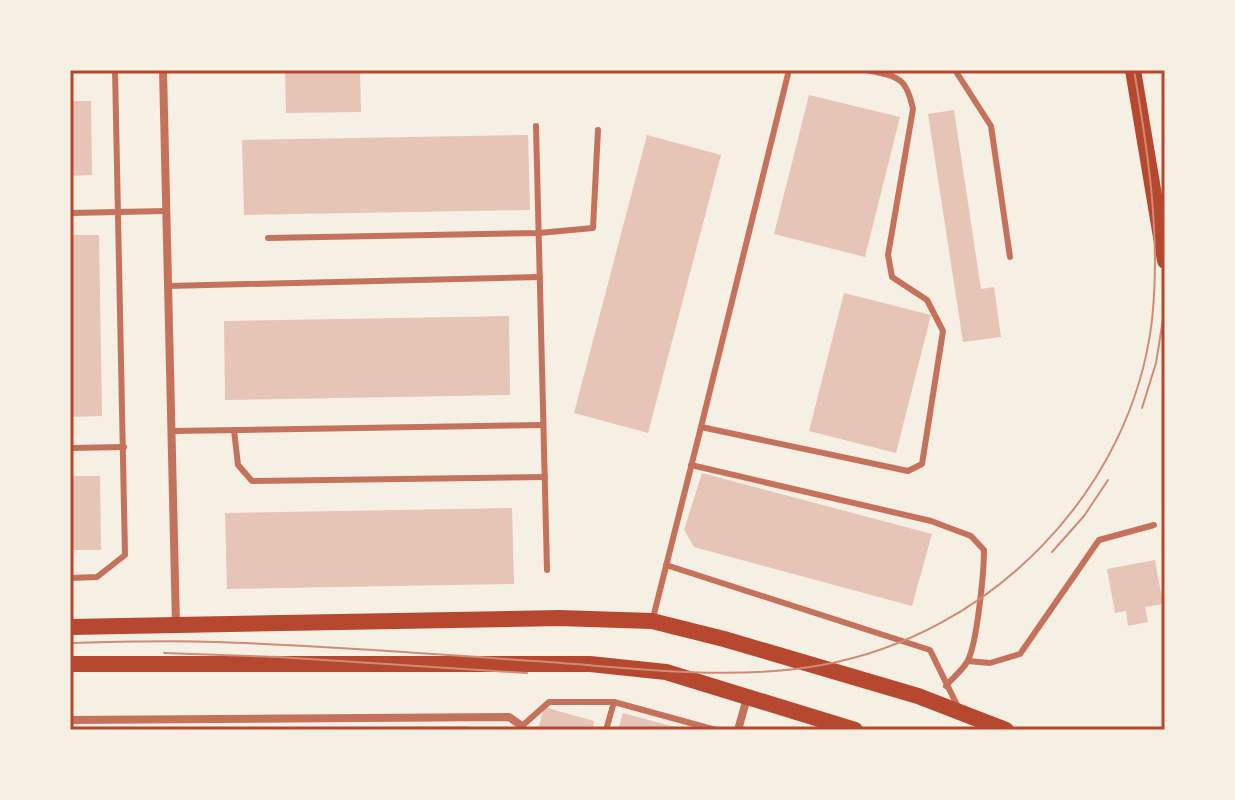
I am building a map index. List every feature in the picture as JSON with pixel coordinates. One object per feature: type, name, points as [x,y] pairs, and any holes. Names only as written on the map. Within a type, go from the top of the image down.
[{"type":"main road","points":[[1133,70],[1165,261]]},
{"type":"main road","points":[[70,627],[559,618],[652,621],[888,687],[1006,730]]},
{"type":"main road","points":[[70,664],[590,664],[666,672],[855,730]]},
{"type":"street","points":[[163,70],[176,626]]},
{"type":"street","points":[[738,730],[747,698]]},
{"type":"street","points":[[70,720],[509,717],[522,728]]},
{"type":"lane","points":[[70,578],[97,577],[125,555],[115,70]]},
{"type":"lane","points":[[652,621],[789,70]]},
{"type":"lane","points":[[701,427],[908,471],[922,464],[943,331],[927,300],[892,277],[888,255],[913,109],[909,89],[899,77],[867,70]]},
{"type":"lane","points":[[955,70],[991,126],[1010,257]]},
{"type":"lane","points":[[536,126],[547,570]]},
{"type":"lane","points":[[268,238],[539,233],[593,228],[598,130]]},
{"type":"lane","points":[[70,213],[166,211]]},
{"type":"lane","points":[[168,286],[540,277]]},
{"type":"lane","points":[[172,431],[543,425]]},
{"type":"lane","points":[[234,430],[238,465],[252,481],[545,477]]},
{"type":"lane","points":[[70,448],[124,447]]},
{"type":"lane","points":[[691,465],[931,521],[971,536],[984,550],[984,572],[968,661],[946,686]]},
{"type":"lane","points":[[968,661],[990,663],[1020,654],[1099,540],[1154,525]]},
{"type":"lane","points":[[666,565],[930,650],[960,711]]},
{"type":"lane","points":[[522,728],[549,702],[614,702],[716,730]]},
{"type":"lane","points":[[606,730],[614,702]]},
{"type":"building","points":[[360,70],[361,112],[286,113],[285,71]]},
{"type":"building","points":[[809,95],[900,117],[865,257],[774,234]]},
{"type":"building","points":[[70,101],[91,101],[92,175],[70,176]]},
{"type":"building","points":[[954,110],[981,289],[994,287],[1001,337],[963,342],[928,114]]},
{"type":"building","points":[[528,135],[530,210],[244,215],[242,140]]},
{"type":"building","points":[[647,135],[721,155],[648,433],[574,413]]},
{"type":"building","points":[[70,235],[99,235],[102,416],[70,417]]},
{"type":"building","points":[[844,293],[931,315],[896,453],[809,431]]},
{"type":"building","points":[[509,316],[510,395],[225,400],[224,321]]},
{"type":"building","points":[[702,473],[932,534],[912,606],[694,547],[684,530]]},
{"type":"building","points":[[70,476],[100,476],[101,550],[70,550]]},
{"type":"building","points":[[512,508],[514,584],[227,589],[225,513]]},
{"type":"building","points":[[1155,560],[1163,604],[1145,607],[1148,622],[1128,626],[1126,611],[1115,613],[1107,569]]},
{"type":"building","points":[[544,707],[594,721],[592,730],[538,730]]},
{"type":"building","points":[[623,713],[682,729],[682,730],[618,730]]},
{"type":"building","points":[[468,726],[468,730],[385,730],[385,727]]},
{"type":"tram line","points":[[70,643],[255,643],[714,673],[822,665],[884,649],[942,622],[995,588],[1042,545],[1083,496],[1116,442],[1139,383],[1152,320],[1155,257],[1148,163],[1134,70]]},
{"type":"tram line","points":[[1142,408],[1156,363],[1165,307]]},
{"type":"tram line","points":[[1052,552],[1084,516],[1108,480]]},
{"type":"tram line","points":[[164,653],[527,673]]}]
